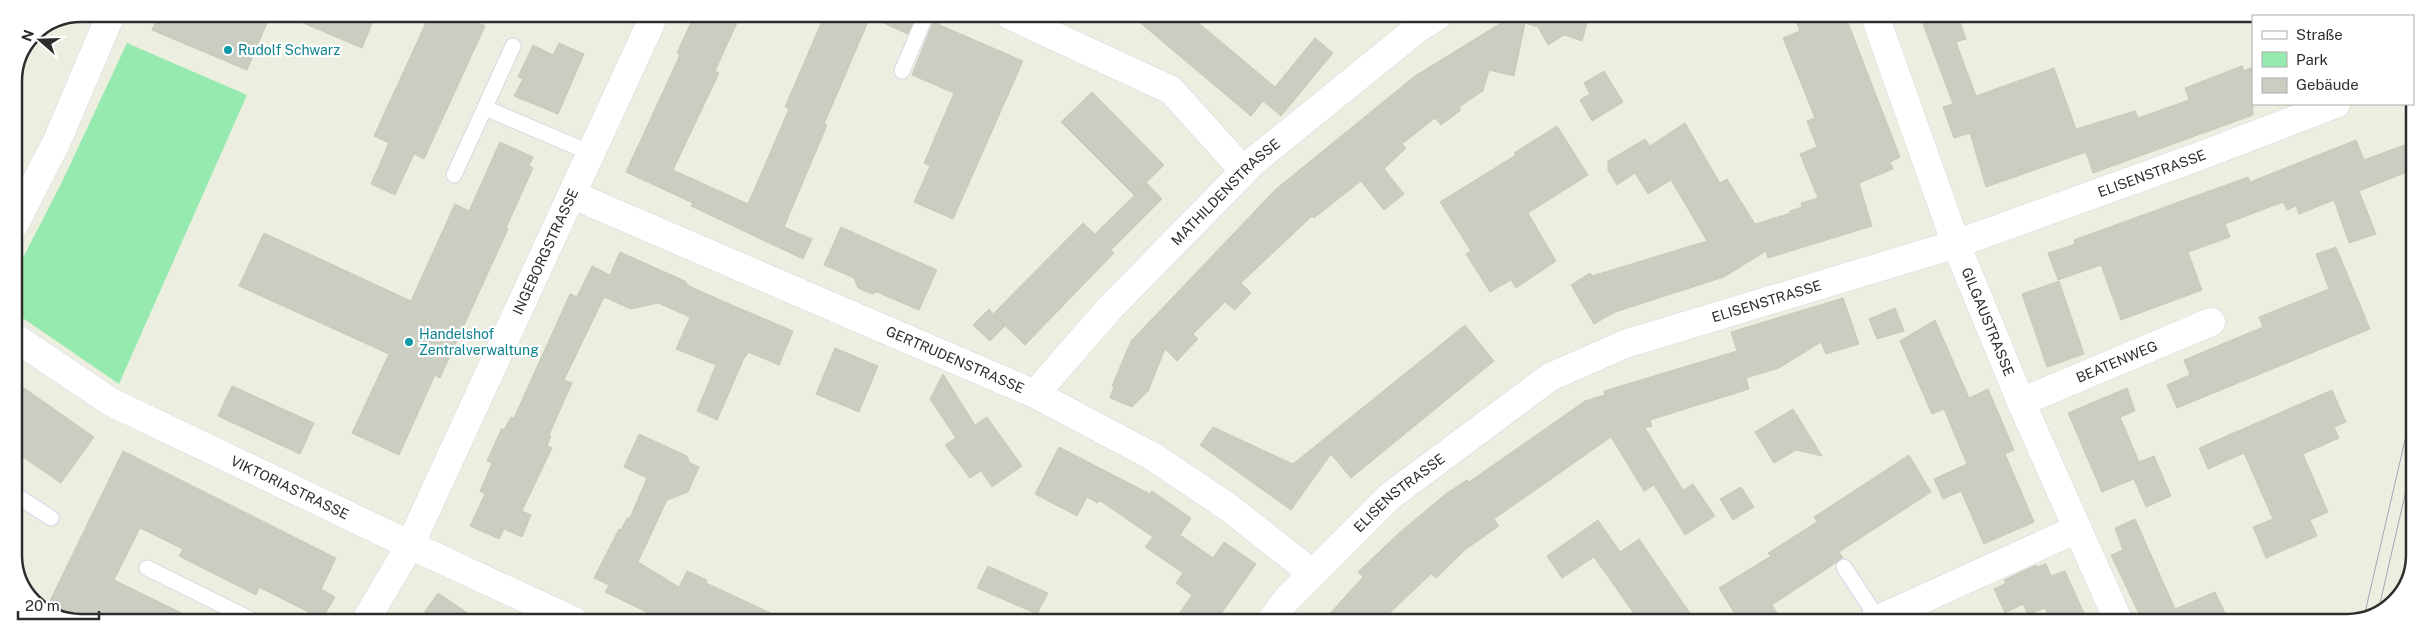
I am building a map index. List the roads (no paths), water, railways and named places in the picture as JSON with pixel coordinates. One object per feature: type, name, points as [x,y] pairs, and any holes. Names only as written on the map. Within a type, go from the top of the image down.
[{"type":"street","points":[[22,209],[57,141],[108,22]]},
{"type":"street","name":"INGEBORGSTRASSE","points":[[370,614],[410,545],[651,22]]},
{"type":"street","points":[[1024,22],[1171,90],[1244,171]]},
{"type":"street","name":"MATHILDENSTRASSE","points":[[1034,394],[1109,309],[1244,171],[1428,22]]},
{"type":"street","name":"GILGAUSTRASSE","points":[[1877,22],[1956,244],[2021,402],[2115,614]]},
{"type":"street","name":"ELISENSTRASSE","points":[[1276,614],[1288,598],[1312,573],[1389,497],[1550,377],[1625,344],[1956,244],[2200,156],[2333,105]]},
{"type":"street","name":"GERTRUDENSTRASSE","points":[[572,195],[1034,394],[1152,456],[1228,507],[1312,573]]},
{"type":"street","name":"BEATENWEG","points":[[2021,402],[2211,322]]},
{"type":"street","name":"VIKTORIASTRASSE","points":[[23,343],[111,402],[410,545],[561,614]]},
{"type":"street","points":[[1888,614],[2077,529]]},
{"type":"lane","points":[[902,71],[923,22]]},
{"type":"lane","points":[[454,175],[513,46]]},
{"type":"lane","points":[[485,108],[591,154]]},
{"type":"lane","points":[[23,500],[51,518]]},
{"type":"lane","points":[[1844,567],[1871,614]]},
{"type":"lane","points":[[147,568],[240,614]]},
{"type":"tram line","points":[[2366,610],[2406,436]]},
{"type":"tram line","points":[[2380,603],[2406,490]]},
{"type":"place","name":"Rudolf Schwarz","points":[[228,50]]},
{"type":"place","name":"Handelshof Zentralverwaltung","points":[[409,342]]}]
